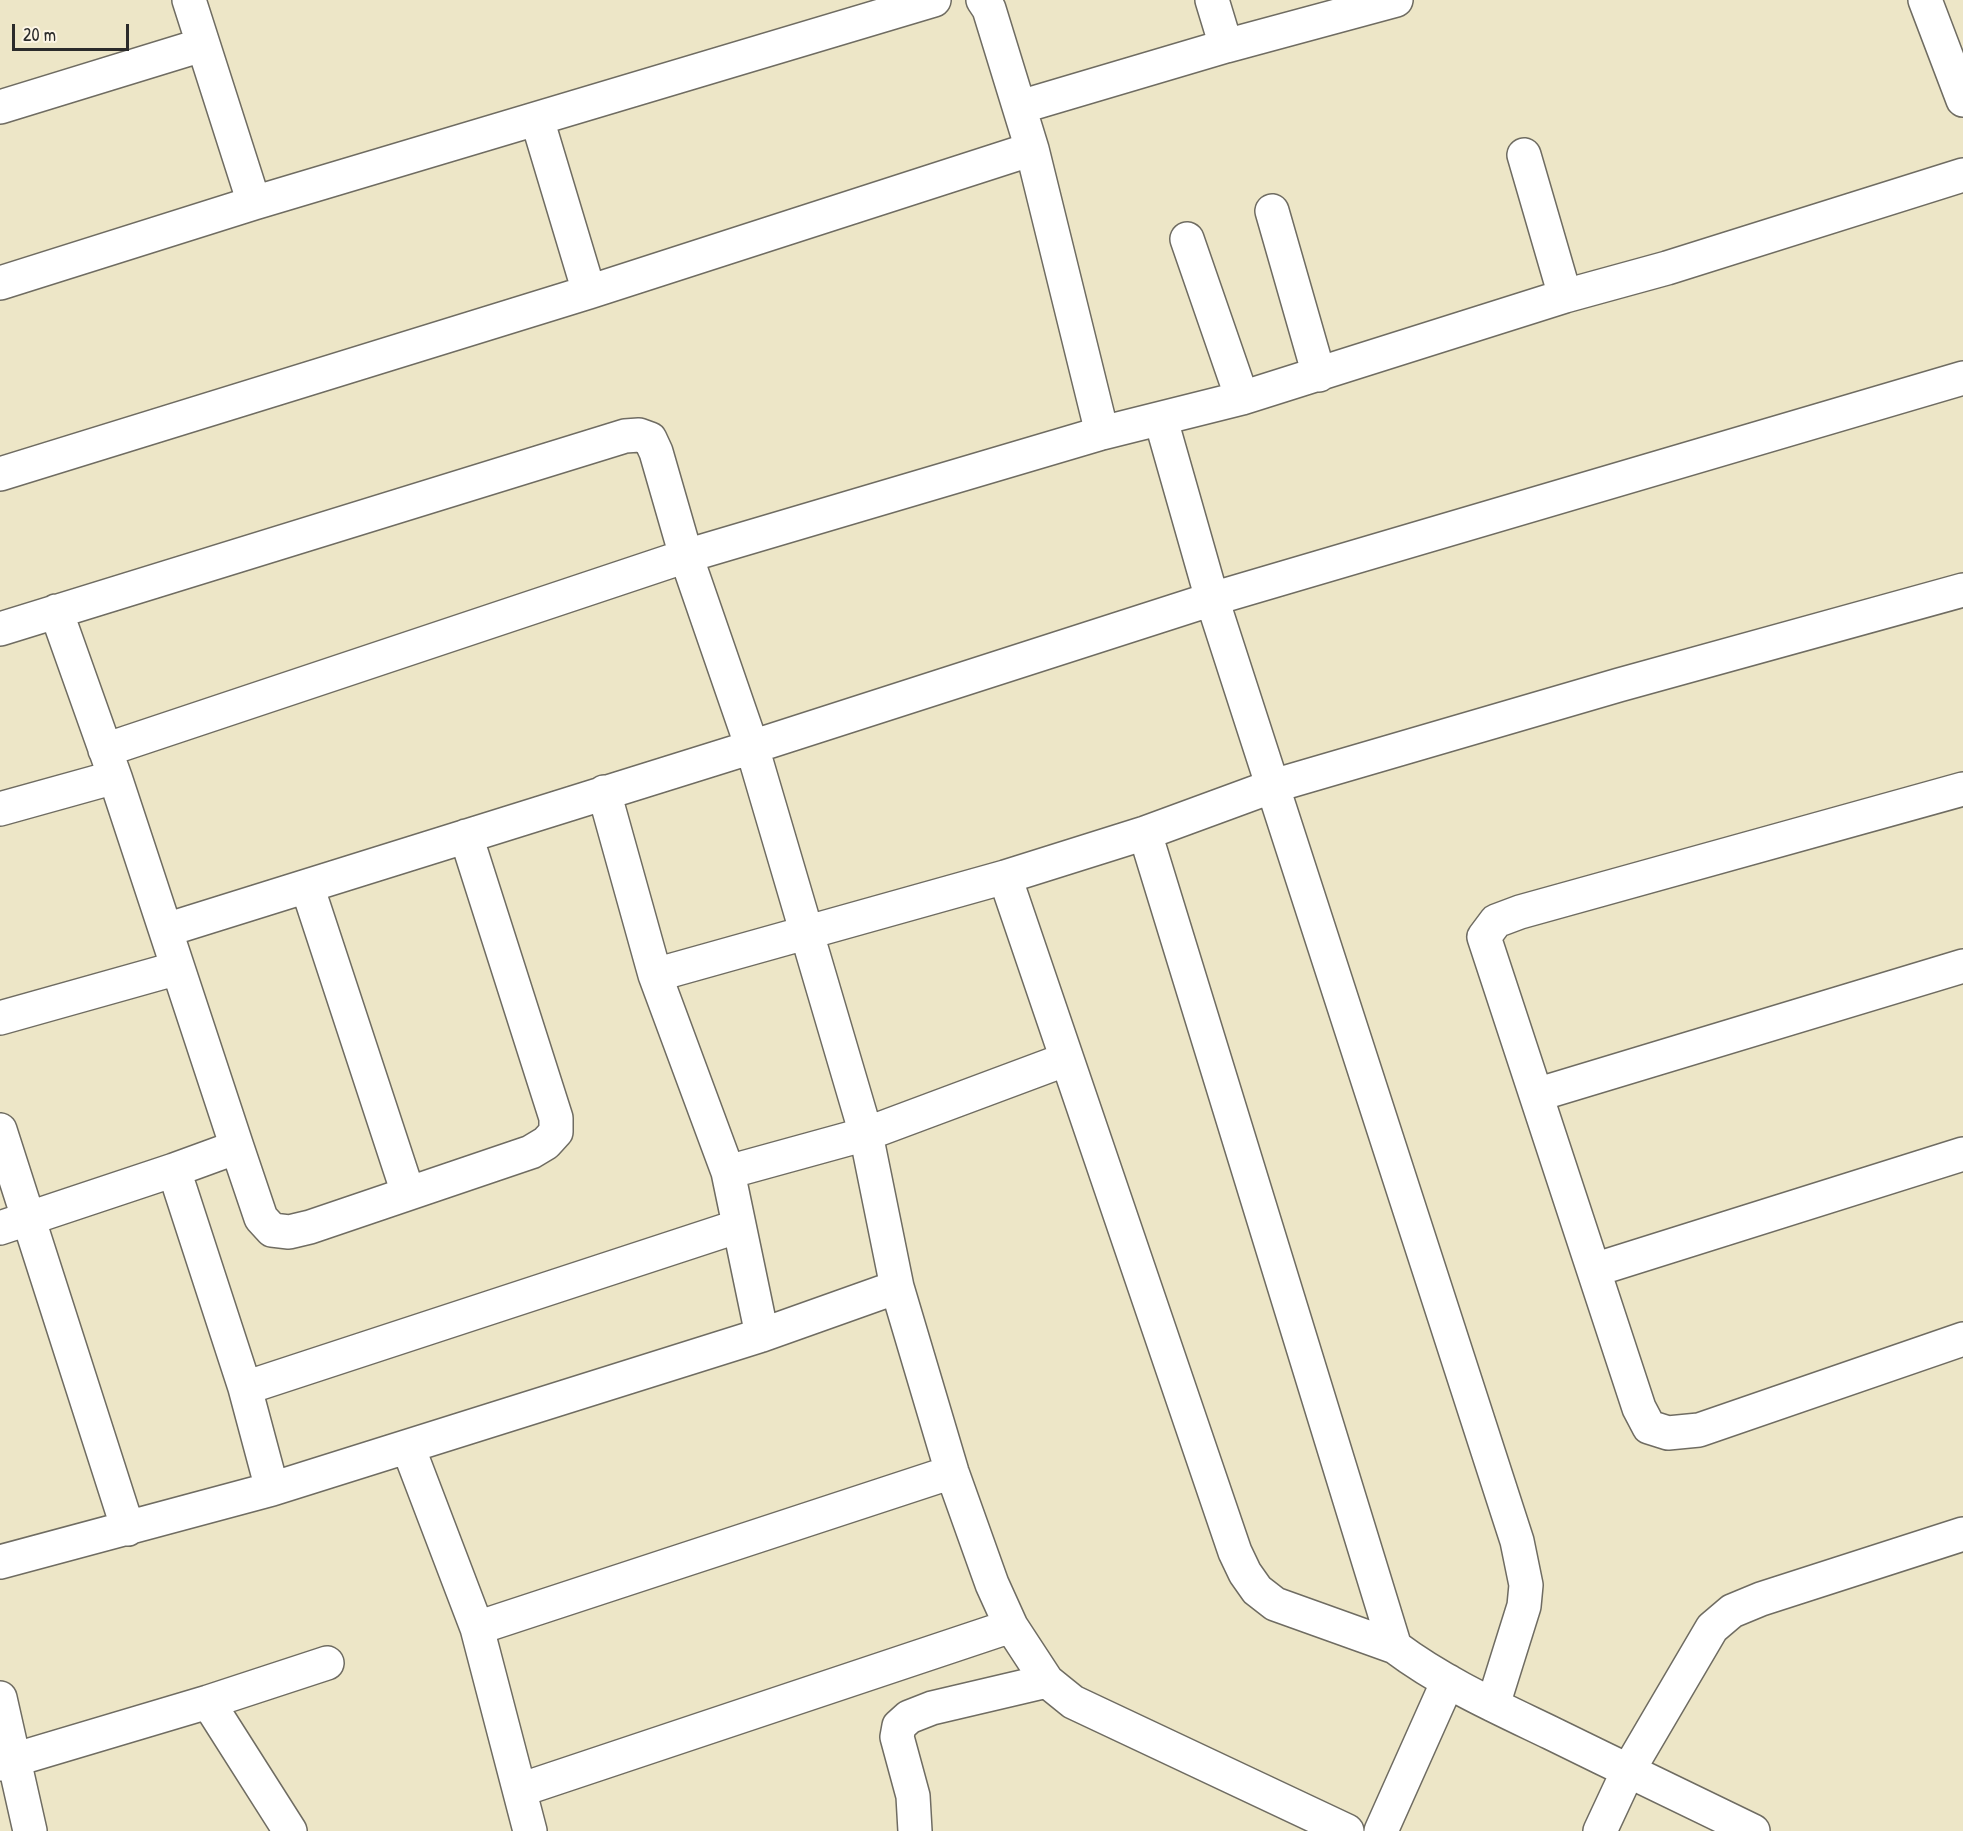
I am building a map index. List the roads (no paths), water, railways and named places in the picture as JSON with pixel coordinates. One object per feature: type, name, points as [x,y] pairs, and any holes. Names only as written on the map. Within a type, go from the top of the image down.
[{"type":"street","points":[[189,0],[254,203]]},
{"type":"street","points":[[0,283],[254,203],[933,0]]},
{"type":"street","points":[[983,0],[989,9],[1032,149],[1102,433]]},
{"type":"street","points":[[1212,0],[1226,46]]},
{"type":"street","points":[[1020,107],[1226,46],[1396,0]]},
{"type":"street","points":[[1925,0],[1955,55],[1963,100]]},
{"type":"street","points":[[0,107],[202,45]]},
{"type":"street","points":[[537,119],[589,292]]},
{"type":"street","points":[[0,474],[589,292],[1032,149]]},
{"type":"street","points":[[1524,154],[1565,296]]},
{"type":"street","points":[[0,810],[110,763],[686,556],[1102,433],[1242,398],[1565,296],[1667,268],[1963,175]]},
{"type":"street","points":[[1272,212],[1319,375]]},
{"type":"street","points":[[1187,239],[1242,398]]},
{"type":"street","points":[[166,930],[752,747],[1212,599],[1963,378]]},
{"type":"street","points":[[1161,420],[1212,599],[1523,1565],[1526,1585],[1524,1606],[1493,1705]]},
{"type":"street","points":[[0,629],[614,439],[639,435],[650,439],[656,452],[686,556],[752,747],[866,1134],[897,1287],[952,1472],[992,1584],[1011,1626],[1047,1681],[1073,1702],[1347,1831]]},
{"type":"street","points":[[655,975],[1005,877],[1145,833],[1273,786],[1620,685],[1963,590]]},
{"type":"street","points":[[57,611],[110,763],[261,1218],[272,1230],[289,1232],[310,1227],[531,1152],[546,1143],[556,1132],[556,1118],[466,836]]},
{"type":"street","points":[[1963,789],[1520,912],[1496,921],[1484,937],[1639,1408],[1649,1427],[1668,1433],[1699,1430],[1963,1339]]},
{"type":"street","points":[[604,792],[655,975],[728,1172],[762,1335]]},
{"type":"street","points":[[1145,833],[1395,1647]]},
{"type":"street","points":[[1005,877],[1235,1552],[1245,1574],[1257,1590],[1275,1604],[1395,1647],[1414,1661],[1493,1705],[1753,1831]]},
{"type":"street","points":[[307,886],[408,1193]]},
{"type":"street","points":[[1536,1095],[1963,966]]},
{"type":"street","points":[[0,1018],[178,968]]},
{"type":"street","points":[[728,1172],[866,1134],[1068,1059]]},
{"type":"street","points":[[0,1130],[14,1223],[128,1528]]},
{"type":"street","points":[[14,1223],[237,1147]]},
{"type":"street","points":[[1594,1270],[1963,1154]]},
{"type":"street","points":[[174,1170],[245,1388],[272,1489]]},
{"type":"street","points":[[245,1388],[739,1226]]},
{"type":"street","points":[[0,1562],[272,1489],[762,1335],[897,1287]]},
{"type":"street","points":[[408,1447],[477,1628],[530,1831]]},
{"type":"street","points":[[477,1628],[952,1472]]},
{"type":"street","points":[[1600,1831],[1628,1771],[1713,1628],[1732,1611],[1761,1599],[1963,1534]]},
{"type":"street","points":[[520,1791],[1011,1626]]},
{"type":"street","points":[[7,1762],[208,1702],[327,1663]]},
{"type":"street","points":[[915,1831],[913,1796],[897,1737],[899,1726],[909,1717],[932,1708],[1047,1681]]},
{"type":"street","points":[[1381,1831],[1448,1681]]},
{"type":"street","points":[[0,1698],[7,1762],[30,1831]]},
{"type":"street","points":[[208,1702],[290,1831]]}]
